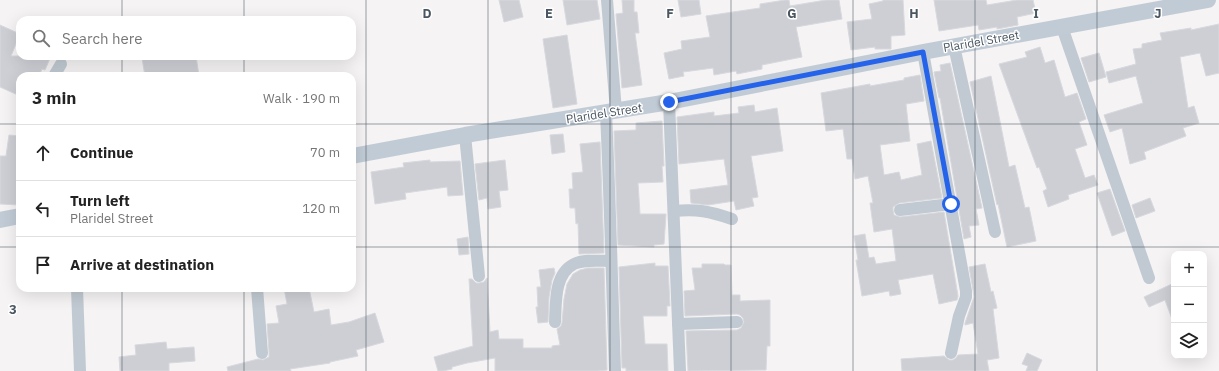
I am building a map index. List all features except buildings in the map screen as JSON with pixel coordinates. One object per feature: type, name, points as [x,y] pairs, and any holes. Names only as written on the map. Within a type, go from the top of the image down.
[{"type":"street","name":"Plaridel Street","points":[[356,155],[465,135],[669,102],[954,46],[1208,0]]},
{"type":"street","points":[[608,2],[611,112],[611,261],[615,371]]},
{"type":"street","points":[[1062,27],[1149,278]]},
{"type":"street","points":[[954,46],[995,232]]},
{"type":"street","points":[[923,52],[951,204],[966,297],[959,316],[951,353]]},
{"type":"street","points":[[56,72],[61,64]]},
{"type":"street","points":[[669,102],[680,371]]},
{"type":"street","points":[[465,135],[479,276]]},
{"type":"street","points":[[900,210],[951,204]]},
{"type":"street","points":[[674,211],[690,209],[707,211],[732,219]]},
{"type":"street","points":[[0,220],[16,217]]},
{"type":"street","points":[[555,322],[557,292],[560,280],[565,270],[574,264],[611,261]]},
{"type":"street","points":[[77,292],[80,371]]},
{"type":"street","points":[[257,292],[262,354]]},
{"type":"street","points":[[678,324],[736,322]]},
{"type":"route","points":[[669,102],[923,52],[951,204]]}]
